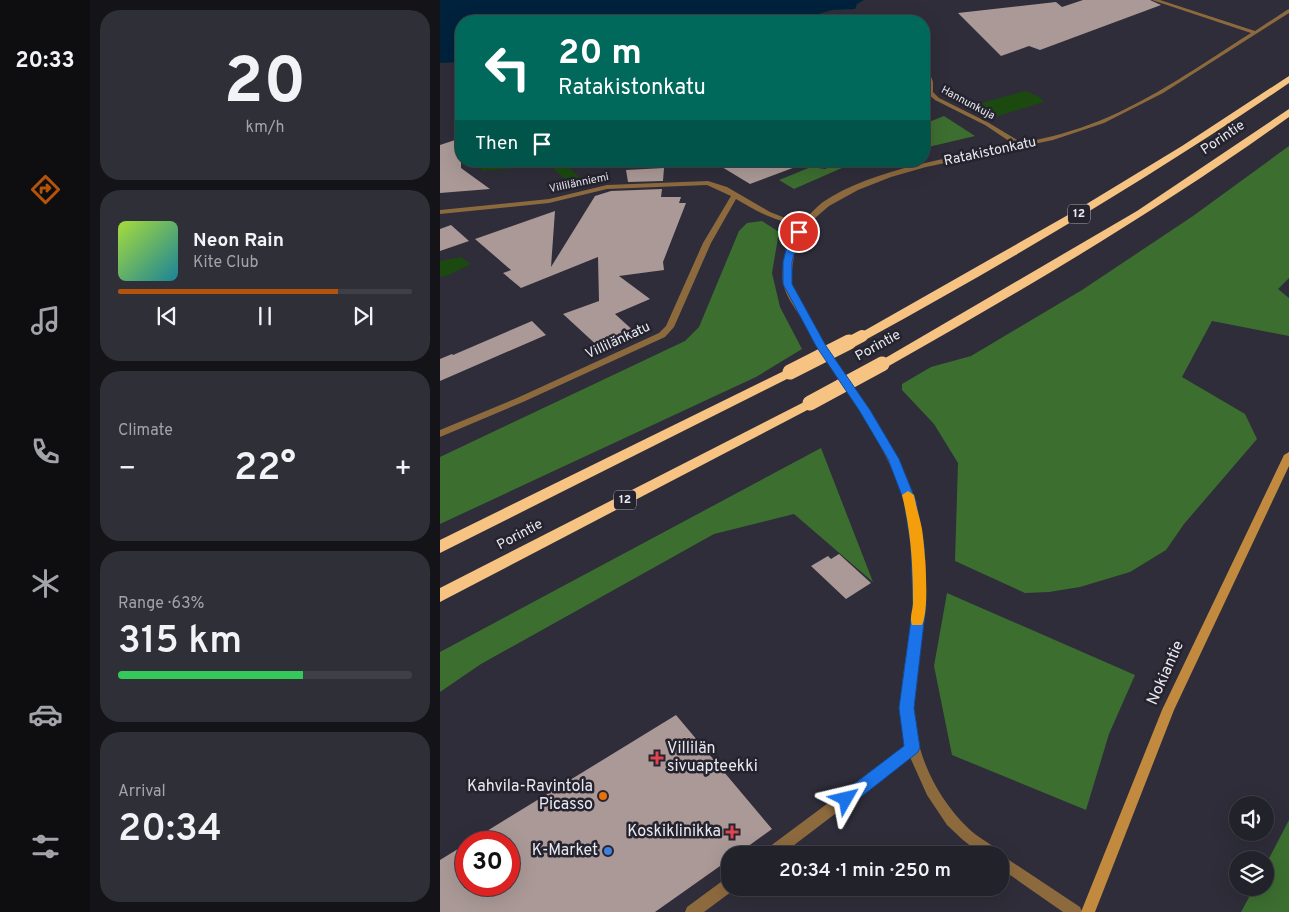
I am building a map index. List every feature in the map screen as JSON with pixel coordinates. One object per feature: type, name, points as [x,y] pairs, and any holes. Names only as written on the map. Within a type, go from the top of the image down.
[{"type":"highway","name":"Porintie","points":[[440,547],[862,336],[976,275],[1148,173],[1289,79]]},
{"type":"highway","name":"Porintie","points":[[440,596],[882,364],[1091,244],[1179,188],[1289,112]]},
{"type":"main road","name":"Nokiantie","points":[[1088,912],[1168,710],[1289,454]]},
{"type":"street","points":[[1155,0],[1256,33]]},
{"type":"street","name":"Ratakistonkatu","points":[[930,165],[1021,146],[1071,133],[1122,113],[1141,104],[1256,33],[1289,10]]},
{"type":"street","name":"Hannunkuja","points":[[930,92],[937,99],[988,124],[1021,146]]},
{"type":"street","name":"Ratakistonkatu","points":[[919,167],[863,183],[824,206],[805,223],[793,242],[787,262],[787,284],[821,346],[894,459],[910,501],[916,529],[920,572],[919,605],[906,708],[912,748],[931,791],[963,832],[982,846]]},
{"type":"street","name":"Villilänniemi","points":[[440,212],[549,201],[607,186],[708,183],[724,189],[767,214],[784,220],[805,223]]},
{"type":"street","name":"Villilänkatu","points":[[440,434],[520,400],[662,335],[670,327],[703,253],[725,209],[735,196]]},
{"type":"street","points":[[782,846],[912,748]]},
{"type":"street","points":[[1009,866],[1075,912]]},
{"type":"street","points":[[692,912],[721,891]]},
{"type":"green space","points":[[1025,91],[1040,97],[1044,102],[995,117],[974,105]]},
{"type":"green space","points":[[944,116],[975,136],[930,147],[930,122]]},
{"type":"green space","points":[[1289,146],[1289,278],[1278,289],[1289,298],[1289,336],[1212,321],[1182,377],[1245,414],[1257,439],[1184,524],[1166,550],[1130,572],[1080,587],[1049,592],[1025,593],[955,561],[958,463],[934,424],[902,390],[902,384],[931,367],[971,356],[1082,290],[1193,216]]},
{"type":"green space","points":[[481,167],[527,167],[481,171]]},
{"type":"green space","points":[[552,167],[569,167],[585,183],[573,187]]},
{"type":"green space","points":[[811,167],[825,169],[844,167],[794,189],[779,180]]},
{"type":"green space","points":[[762,221],[779,232],[772,273],[780,307],[802,349],[756,377],[440,524],[440,457],[685,341],[699,327],[739,231],[747,223]]},
{"type":"green space","points":[[461,257],[471,264],[449,275],[440,277],[440,261]]},
{"type":"green space","points":[[821,448],[873,582],[794,514],[714,534],[481,664],[440,692],[440,652]]},
{"type":"green space","points":[[947,593],[1135,675],[1109,734],[1086,810],[952,755],[934,666]]},
{"type":"green space","points":[[1289,820],[1289,912],[1241,912],[1250,896],[1274,896],[1273,851]]},
{"type":"water","points":[[440,0],[864,0],[857,4],[855,9],[832,10],[815,15],[455,15],[455,62],[440,63]]},
{"type":"building","points":[[1083,0],[1150,0],[1161,5],[1040,50],[1029,46],[1001,56],[958,13],[1056,2],[1062,7]]},
{"type":"building","points":[[455,140],[455,167],[461,167],[490,189],[440,193],[440,145]]},
{"type":"building","points":[[722,167],[795,167],[750,184]]},
{"type":"building","points":[[664,168],[663,181],[628,182],[626,170]]},
{"type":"building","points":[[662,189],[661,197],[681,197],[679,203],[686,203],[663,262],[664,270],[619,276],[650,299],[615,314],[637,334],[601,349],[563,314],[599,301],[598,257],[521,288],[503,273],[511,270],[475,239],[555,211],[551,267],[595,196],[611,191]]},
{"type":"building","points":[[451,225],[469,241],[440,251],[440,229]]},
{"type":"building","points":[[532,321],[546,335],[440,381],[440,359]]},
{"type":"building","points":[[839,554],[871,583],[846,599],[811,566],[828,556],[831,559]]},
{"type":"building","points":[[676,715],[772,829],[748,846],[721,846],[721,865],[655,912],[440,912],[440,860],[455,851],[455,896],[520,896],[520,831],[487,831]]},
{"type":"slow traffic","points":[[908,495],[916,529],[920,572],[917,621]]},
{"type":"place","name":"Villilän sivuapteekki","points":[[657,758]]},
{"type":"place","name":"Kahvila-Ravintola Picasso","points":[[603,796]]},
{"type":"place","name":"Koskiklinikka","points":[[732,832]]},
{"type":"place","name":"K-Market","points":[[608,851]]},
{"type":"route","points":[[799,232],[793,242],[787,262],[787,284],[821,346],[894,459],[910,501],[918,546],[920,572],[919,605],[906,708],[912,748],[846,799]]}]
